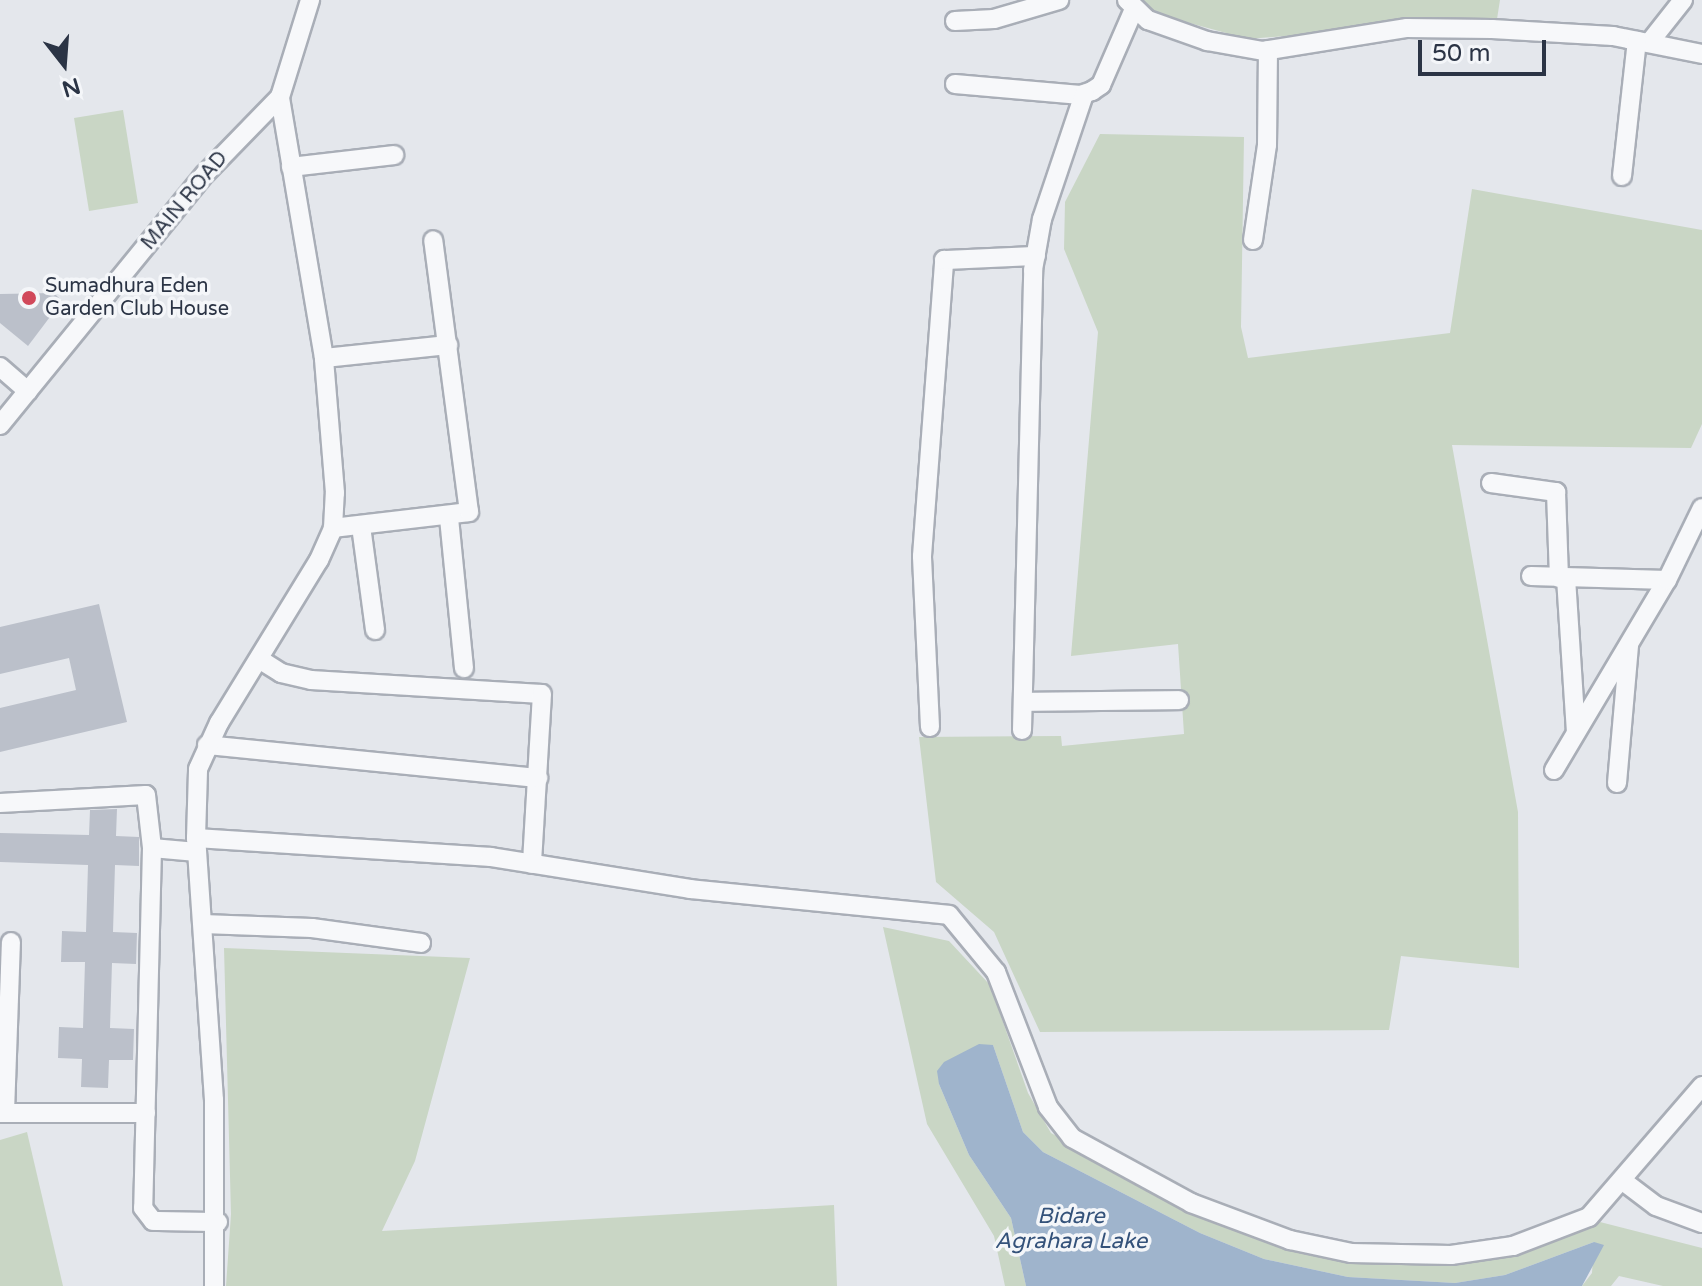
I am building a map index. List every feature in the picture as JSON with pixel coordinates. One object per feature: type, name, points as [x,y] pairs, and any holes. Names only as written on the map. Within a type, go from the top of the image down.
[{"type":"street","name":"MAIN ROAD","points":[[0,425],[205,174],[280,97],[310,0]]},
{"type":"street","points":[[955,21],[994,19],[1059,0]]},
{"type":"street","points":[[1622,176],[1643,42],[1683,0]]},
{"type":"street","points":[[955,84],[1084,94],[1101,85],[1131,5],[1148,20],[1207,41],[1268,50],[1407,28],[1492,29],[1643,42],[1702,54]]},
{"type":"street","points":[[1253,240],[1267,145],[1268,50]]},
{"type":"street","points":[[1022,730],[1036,256],[1042,219],[1084,94]]},
{"type":"street","points":[[214,1286],[218,1222],[196,845],[198,769],[207,745],[333,528],[324,358],[280,97]]},
{"type":"street","points":[[291,167],[394,155]]},
{"type":"street","points":[[333,528],[463,516],[470,505],[433,240]]},
{"type":"street","points":[[930,727],[922,556],[944,260],[1036,256]]},
{"type":"street","points":[[324,358],[448,345]]},
{"type":"street","points":[[0,367],[28,391]]},
{"type":"street","points":[[1491,483],[1556,492],[1576,732]]},
{"type":"street","points":[[1554,770],[1630,640],[1696,536],[1702,508]]},
{"type":"street","points":[[449,518],[464,668]]},
{"type":"street","points":[[361,526],[375,630]]},
{"type":"street","points":[[1531,576],[1667,580]]},
{"type":"street","points":[[1617,783],[1630,640]]},
{"type":"street","points":[[259,659],[281,673],[311,680],[542,694],[532,864]]},
{"type":"street","points":[[1023,702],[1179,700]]},
{"type":"street","points":[[207,745],[538,778]]},
{"type":"street","points":[[0,803],[146,795],[152,848],[146,1218],[175,1225],[218,1222]]},
{"type":"street","points":[[152,848],[196,845],[532,864],[690,889],[949,915],[996,972],[1048,1107],[1072,1138],[1191,1203],[1290,1240],[1366,1253],[1451,1255],[1513,1246],[1589,1217],[1702,1086]]},
{"type":"street","points":[[203,924],[312,928],[421,943]]},
{"type":"street","points":[[11,942],[3,1112],[146,1113]]},
{"type":"street","points":[[1623,1181],[1656,1206],[1702,1223]]},
{"type":"green space","points":[[1138,0],[1500,0],[1497,19],[1248,39],[1153,13]]},
{"type":"green space","points":[[123,110],[138,203],[89,211],[74,118]]},
{"type":"green space","points":[[1100,134],[1244,137],[1241,327],[1248,358],[1450,333],[1472,189],[1702,230],[1702,424],[1691,448],[1452,445],[1518,812],[1519,968],[1401,956],[1389,1030],[1040,1032],[994,932],[936,882],[919,737],[1061,736],[1062,746],[1184,734],[1178,644],[1071,656],[1098,332],[1064,249],[1065,202]]},
{"type":"green space","points":[[883,927],[949,941],[990,985],[1028,1093],[1051,1133],[1195,1213],[1265,1242],[1351,1260],[1451,1263],[1510,1257],[1600,1222],[1702,1248],[1702,1286],[1663,1286],[1619,1276],[1611,1286],[1582,1286],[1592,1273],[1594,1242],[1505,1275],[1455,1283],[1348,1277],[1264,1259],[1200,1233],[1043,1152],[1023,1132],[993,1045],[939,1084],[969,1155],[1011,1218],[1026,1286],[1005,1286],[994,1236],[927,1124]]},
{"type":"green space","points":[[224,948],[470,958],[415,1161],[382,1231],[834,1205],[837,1286],[226,1286],[231,1214]]},
{"type":"green space","points":[[27,1132],[63,1286],[0,1286],[0,1140]]},
{"type":"water","name":"Bidare Agrahara Lake","points":[[979,1044],[993,1045],[1023,1132],[1043,1152],[1200,1233],[1264,1259],[1348,1277],[1455,1283],[1505,1275],[1594,1242],[1604,1245],[1582,1286],[1026,1286],[1011,1218],[969,1155],[939,1084],[937,1071],[944,1062]]},
{"type":"building","name":"Sumadhura Eden Garden Club House","points":[[54,293],[62,301],[28,346],[0,323],[0,294]]},
{"type":"building","points":[[99,604],[127,722],[0,752],[0,708],[76,690],[69,658],[0,674],[0,627]]},
{"type":"building","points":[[117,809],[116,836],[139,837],[139,866],[115,865],[113,932],[137,933],[136,964],[112,963],[110,1028],[134,1029],[133,1060],[109,1060],[108,1088],[81,1087],[82,1059],[58,1058],[59,1027],[83,1028],[85,962],[61,962],[62,931],[86,932],[88,865],[0,862],[0,833],[89,835],[90,810]]},
{"type":"place","name":"Sumadhura Eden Garden Club House","points":[[29,298]]}]
